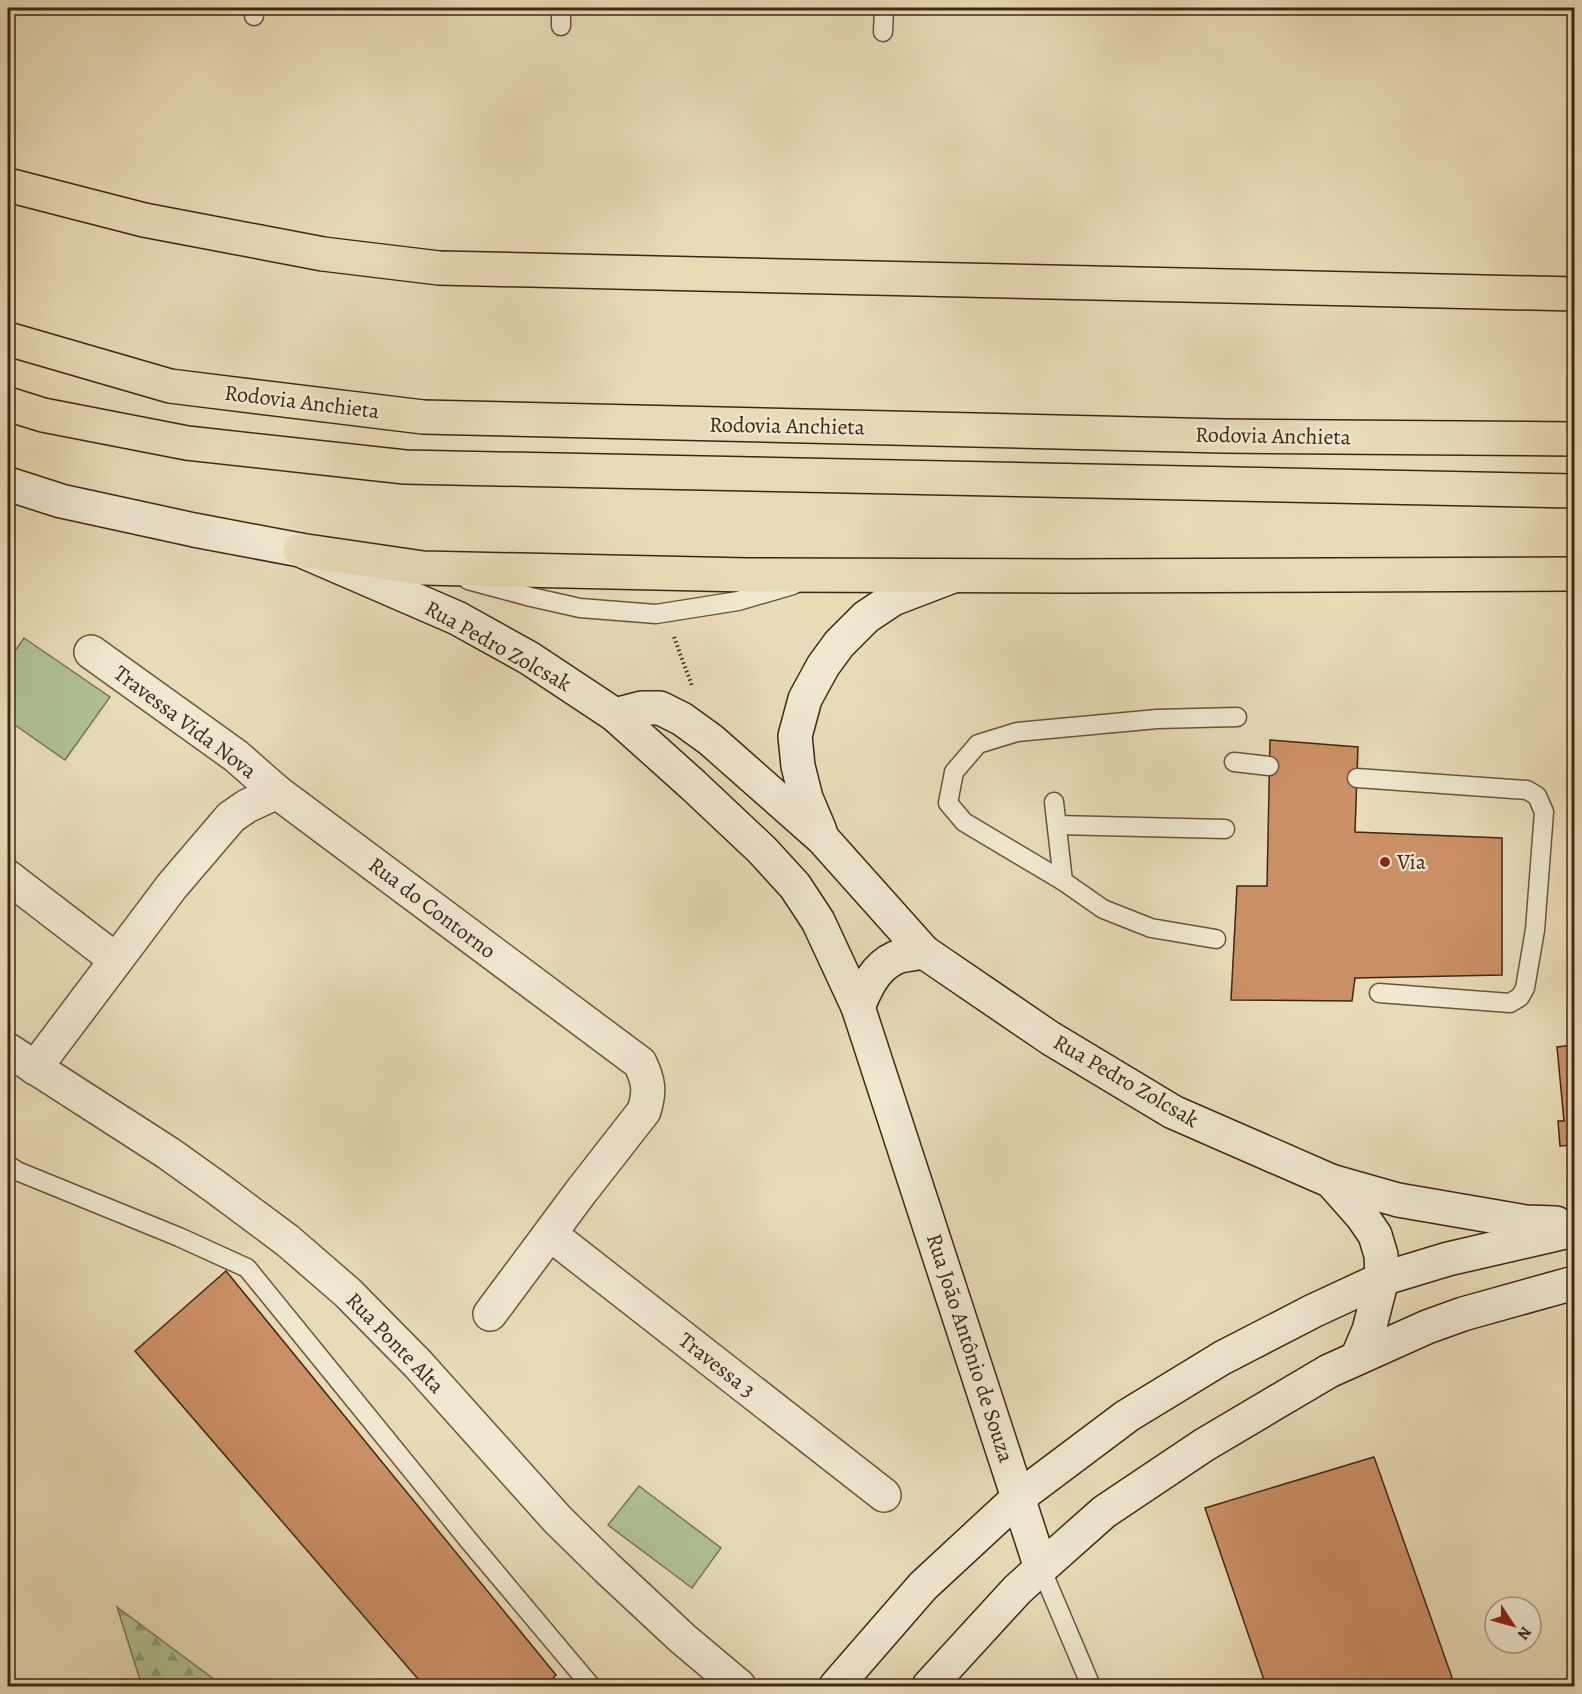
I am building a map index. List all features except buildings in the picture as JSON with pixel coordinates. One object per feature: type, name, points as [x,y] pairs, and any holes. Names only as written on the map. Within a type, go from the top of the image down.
[{"type":"highway","points":[[8,185],[144,220],[323,254],[439,268],[1575,294]]},
{"type":"highway","name":"Rodovia Anchieta","points":[[8,339],[170,386],[423,417],[1224,436],[1575,439]]},
{"type":"highway","points":[[8,404],[43,415],[188,443],[405,467],[1575,490]]},
{"type":"highway","points":[[300,550],[423,568],[826,576],[1547,576],[1575,574]]},
{"type":"main road","name":"Rua Pedro Zolcsak","points":[[8,484],[61,501],[300,550],[457,618],[529,658],[615,716],[762,850],[795,886],[818,921],[858,1007]]},
{"type":"main road","points":[[824,839],[806,798],[798,766],[795,736],[805,699],[823,666],[839,644],[866,617],[893,599],[953,576]]},
{"type":"main road","name":"Travessa Vida Nova","points":[[91,652],[236,756],[278,792]]},
{"type":"main road","points":[[615,716],[642,708],[660,708],[682,719],[711,740],[824,839]]},
{"type":"main road","points":[[35,1068],[172,886],[231,818],[247,806],[278,792]]},
{"type":"main road","name":"Rua do Contorno","points":[[278,792],[640,1063],[648,1079],[648,1096],[644,1111],[490,1314]]},
{"type":"main road","name":"Rua Pedro Zolcsak","points":[[824,839],[924,952],[1050,1038],[1173,1112],[1331,1181],[1362,1216],[1375,1235],[1381,1255],[1382,1279],[1369,1330],[1357,1358]]},
{"type":"main road","points":[[8,877],[116,960]]},
{"type":"main road","points":[[858,1007],[869,983],[880,968],[896,957],[924,952]]},
{"type":"main road","name":"Rua João Antônio de Souza","points":[[858,1007],[1041,1568]]},
{"type":"main road","name":"Rua Ponte Alta","points":[[8,1050],[217,1188],[288,1241],[348,1293],[418,1364],[558,1520],[682,1638],[739,1686]]},
{"type":"main road","points":[[1331,1181],[1398,1200],[1526,1222],[1575,1224]]},
{"type":"main road","points":[[836,1686],[923,1586],[1019,1497],[1127,1416],[1222,1358],[1313,1311],[1382,1279],[1448,1258],[1575,1230]]},
{"type":"main road","name":"Travessa 3","points":[[549,1234],[884,1495]]},
{"type":"main road","points":[[929,1686],[1017,1590],[1104,1512],[1204,1445],[1329,1371],[1427,1327],[1463,1314],[1575,1284]]},
{"type":"lane","points":[[883,32],[884,8]]},
{"type":"lane","points":[[423,568],[580,608],[656,614],[738,601],[826,576]]},
{"type":"lane","points":[[1216,939],[1151,928],[1103,909],[1063,881],[964,822],[948,802],[954,772],[978,744],[1017,732],[1157,719],[1237,717]]},
{"type":"lane","points":[[1234,762],[1269,766]]},
{"type":"lane","points":[[1357,778],[1527,790],[1537,796],[1544,812],[1534,930],[1524,988],[1520,997],[1510,1003],[1379,993]]},
{"type":"lane","points":[[1054,802],[1063,881]]},
{"type":"lane","points":[[1057,825],[1225,829]]},
{"type":"lane","points":[[8,1166],[179,1237],[247,1268],[470,1542],[591,1686]]},
{"type":"lane","name":"Rua João Antônio de Souza","points":[[1041,1568],[1091,1686]]},
{"type":"path","points":[[666,614],[692,687]]},
{"type":"green space","points":[[24,638],[110,697],[65,760],[8,720],[8,661]]},
{"type":"green space","points":[[639,1486],[721,1548],[692,1588],[608,1525]]},
{"type":"green space","points":[[117,1607],[223,1686],[142,1686]]},
{"type":"place","name":"Via","points":[[1385,862]]}]
